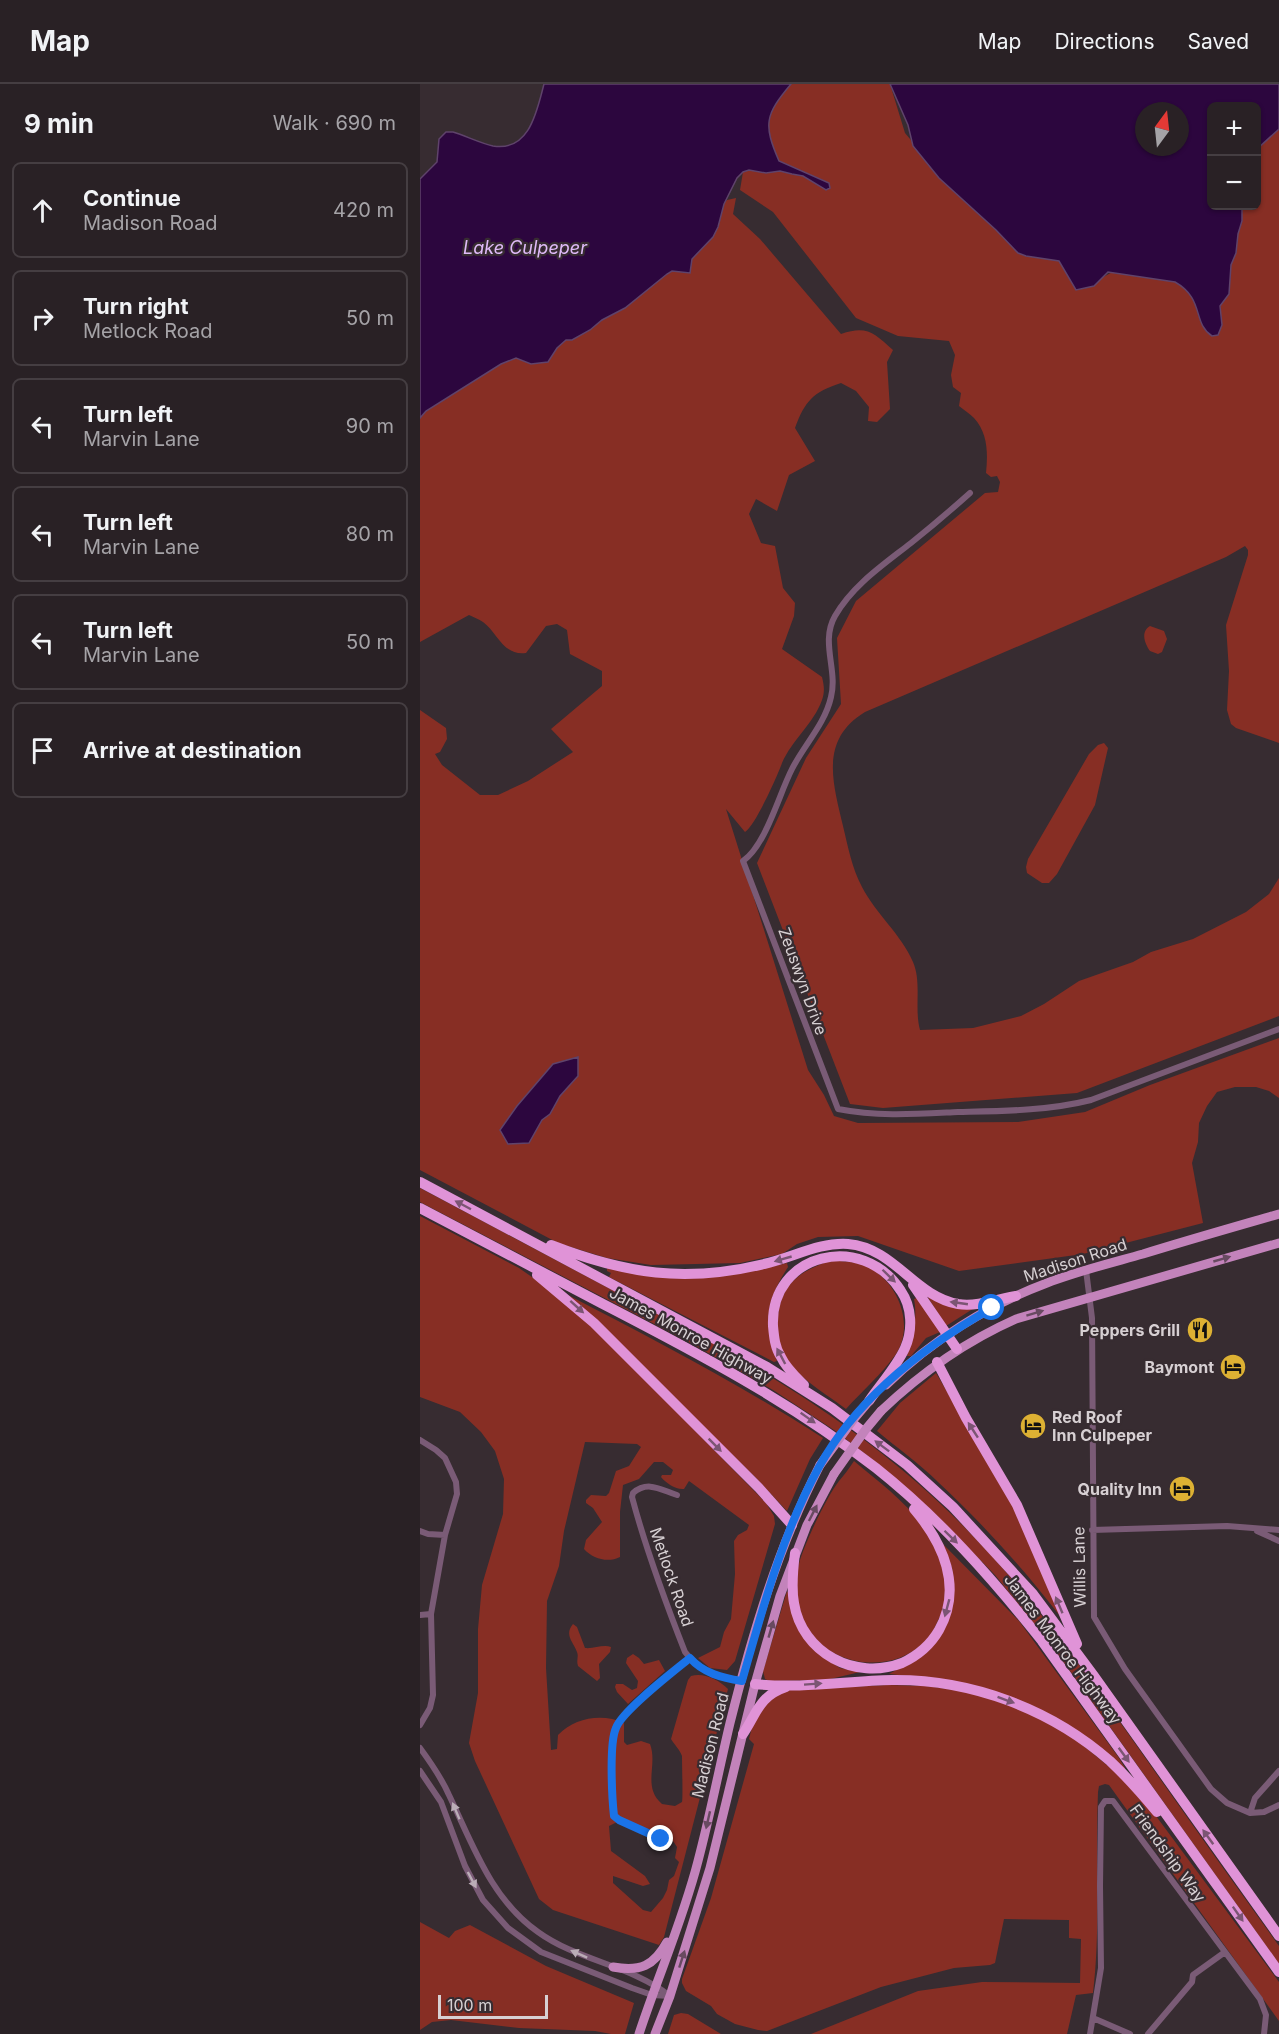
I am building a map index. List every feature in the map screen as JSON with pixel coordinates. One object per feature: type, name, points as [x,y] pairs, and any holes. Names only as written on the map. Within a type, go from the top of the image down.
[{"type":"highway","name":"James Monroe Highway","points":[[420,1182],[767,1367],[819,1400],[906,1465],[953,1507],[1033,1594],[1279,1936]]},
{"type":"highway","name":"James Monroe Highway","points":[[420,1208],[742,1378],[803,1415],[877,1469],[960,1545],[1017,1609],[1279,1972]]},
{"type":"highway","points":[[507,1228],[584,1257],[642,1272],[692,1274],[733,1271],[770,1263],[822,1246],[858,1245],[878,1252],[929,1292],[950,1302],[972,1304],[1016,1296]]},
{"type":"highway","points":[[497,1248],[548,1282],[594,1323],[759,1488],[792,1525]]},
{"type":"highway","points":[[819,1400],[780,1356],[774,1333],[774,1310],[781,1291],[792,1275],[824,1258],[840,1256],[866,1260],[886,1272],[900,1288],[909,1307],[910,1329],[904,1350],[869,1401]]},
{"type":"highway","points":[[903,1270],[957,1349]]},
{"type":"highway","points":[[937,1362],[966,1418],[1021,1513],[1062,1612],[1094,1676]]},
{"type":"highway","points":[[795,1553],[792,1593],[797,1615],[811,1640],[824,1654],[853,1666],[877,1668],[903,1662],[926,1647],[938,1632],[946,1614],[950,1594],[948,1570],[933,1534],[909,1503],[877,1469]]},
{"type":"highway","points":[[755,1684],[789,1686],[873,1681],[922,1682],[988,1694],[1032,1710],[1073,1733],[1110,1761],[1127,1777],[1203,1866]]},
{"type":"highway","points":[[743,1734],[765,1698],[789,1686]]},
{"type":"main road","name":"Madison Road","points":[[639,2034],[682,1916],[698,1862],[742,1681],[776,1564],[820,1465],[853,1420],[898,1373],[947,1335],[1016,1296],[1086,1270],[1279,1214]]},
{"type":"main road","name":"Madison Road","points":[[655,2034],[670,1996],[710,1869],[755,1684],[780,1596],[807,1525],[834,1474],[866,1429],[881,1411],[937,1362],[957,1349],[1016,1319],[1279,1243]]},
{"type":"main road","points":[[742,1681],[755,1684]]},
{"type":"main road","points":[[613,1967],[634,1969],[652,1963],[662,1952],[682,1916]]},
{"type":"street","name":"Zeuswyn Drive","points":[[970,493],[939,521],[864,580],[835,616],[829,640],[833,680],[827,709],[791,771],[757,845],[743,861],[838,1109],[867,1114],[902,1115],[1037,1110],[1073,1105],[1279,1029]]},
{"type":"street","name":"Willis Lane","points":[[1086,1270],[1092,1318],[1092,1610],[1097,1624],[1125,1669],[1211,1789],[1227,1803],[1250,1813]]},
{"type":"street","points":[[420,1440],[445,1458],[456,1482],[457,1494],[445,1535],[431,1614],[433,1695],[430,1708],[420,1725]]},
{"type":"street","name":"Metlock Road","points":[[677,1495],[650,1485],[636,1490],[632,1497],[667,1606],[685,1652],[690,1658]]},
{"type":"street","points":[[1092,1530],[1227,1526],[1279,1530]]},
{"type":"street","points":[[1251,1529],[1279,1541]]},
{"type":"street","points":[[420,1530],[428,1534],[445,1535]]},
{"type":"street","points":[[420,1615],[431,1614]]},
{"type":"street","points":[[661,1839],[614,1816],[612,1765],[614,1735],[620,1721],[690,1658],[710,1673],[742,1681]]},
{"type":"street","points":[[420,1748],[448,1793],[484,1871],[509,1906],[538,1933],[578,1954],[656,1985],[670,1996]]},
{"type":"street","points":[[420,1771],[441,1802],[465,1866],[483,1900],[508,1928],[541,1952],[652,1995],[670,1996]]},
{"type":"street","points":[[1279,1771],[1255,1798],[1250,1813],[1264,1812],[1279,1805]]},
{"type":"street","name":"Friendship Way","points":[[1090,2034],[1101,1968],[1101,1807],[1106,1801],[1113,1801],[1264,2007],[1266,2025],[1264,2034]]},
{"type":"street","points":[[1148,2034],[1192,1982],[1193,1975],[1225,1952]]},
{"type":"street","points":[[1093,2018],[1130,2034]]},
{"type":"shaded area","points":[[779,84],[890,84],[905,133],[956,194],[995,212],[1016,247],[1059,261],[1096,281],[1118,269],[1186,284],[1215,335],[1237,210],[1261,210],[1261,139],[1279,123],[1279,743],[1236,728],[1231,724],[1227,710],[1229,671],[1226,625],[1248,555],[1245,546],[1226,557],[865,712],[850,723],[841,736],[835,749],[833,778],[849,850],[862,887],[908,952],[916,970],[920,1030],[973,1028],[1021,1016],[1079,981],[1133,962],[1151,952],[1193,939],[1246,912],[1269,894],[1279,878],[1279,1016],[1077,1093],[883,1108],[850,1104],[757,863],[806,758],[841,704],[837,638],[856,601],[985,493],[998,492],[1000,482],[997,476],[991,477],[986,473],[987,451],[979,424],[959,406],[961,393],[953,387],[951,375],[955,355],[949,341],[898,336],[856,318],[773,212],[740,190],[743,172]]},
{"type":"shaded area","points":[[736,198],[733,214],[760,239],[841,334],[857,330],[870,332],[893,350],[887,362],[890,409],[877,422],[868,421],[869,407],[856,391],[841,383],[817,394],[802,411],[795,428],[815,461],[789,475],[777,511],[756,499],[749,514],[761,543],[775,546],[783,588],[795,603],[794,616],[782,649],[822,677],[824,686],[823,697],[818,708],[786,755],[754,821],[745,832],[726,809],[808,1070],[834,1116],[858,1123],[1018,1122],[1085,1112],[1150,1085],[1279,1038],[1279,1098],[1269,1091],[1256,1087],[1235,1087],[1217,1092],[1199,1123],[1198,1142],[1192,1163],[1203,1223],[1083,1254],[959,1271],[858,1236],[818,1237],[797,1244],[782,1254],[740,1263],[651,1265],[607,1258],[558,1243],[420,1170],[420,710],[446,728],[447,739],[440,752],[435,754],[442,765],[480,795],[498,795],[528,781],[573,752],[551,729],[602,686],[602,671],[570,654],[567,630],[557,624],[546,626],[526,653],[518,653],[506,647],[483,622],[469,615],[420,642],[420,417],[501,364],[516,358],[523,361],[707,219],[727,200]]},
{"type":"shaded area","points":[[1150,626],[1164,631],[1167,639],[1162,652],[1158,654],[1150,651],[1145,642],[1145,631]]},
{"type":"shaded area","points":[[1104,743],[1108,748],[1095,805],[1057,874],[1049,883],[1042,883],[1027,873],[1028,859],[1089,754],[1098,745]]},
{"type":"shaded area","points":[[420,1188],[758,1369],[844,1425],[924,1489],[975,1538],[1070,1652],[1279,1946],[1279,1964],[1053,1647],[995,1575],[928,1507],[834,1430],[773,1390],[687,1341],[420,1202]]},
{"type":"shaded area","points":[[420,1216],[519,1268],[572,1305],[766,1503],[774,1516],[775,1524],[735,1661],[727,1670],[710,1668],[698,1658],[720,1647],[731,1619],[735,1574],[734,1541],[738,1535],[747,1530],[749,1525],[689,1481],[684,1489],[668,1484],[661,1477],[671,1475],[673,1470],[663,1462],[654,1462],[639,1479],[623,1485],[620,1512],[620,1557],[606,1560],[592,1555],[584,1549],[586,1540],[602,1522],[586,1500],[591,1495],[606,1496],[616,1471],[629,1466],[641,1447],[637,1444],[585,1442],[564,1531],[559,1566],[547,1601],[546,1668],[551,1750],[557,1749],[558,1735],[581,1721],[590,1718],[607,1718],[624,1723],[624,1742],[627,1745],[641,1741],[650,1744],[652,1783],[656,1797],[662,1804],[675,1806],[682,1802],[682,1756],[671,1739],[688,1680],[691,1676],[706,1676],[728,1689],[664,1937],[659,1945],[553,1910],[539,1899],[475,1761],[469,1743],[478,1693],[478,1629],[482,1585],[503,1514],[504,1479],[495,1451],[481,1432],[460,1412],[420,1397]],"holes":[[[623,1819],[673,1841],[677,1847],[675,1858],[679,1862],[674,1876],[669,1880],[663,1898],[651,1912],[643,1910],[613,1883],[613,1876],[643,1886],[650,1884],[645,1876],[611,1851],[609,1826]]]},
{"type":"shaded area","points":[[832,1260],[853,1262],[875,1271],[893,1291],[900,1303],[903,1316],[902,1342],[896,1354],[846,1409],[790,1365],[782,1352],[777,1331],[781,1301],[791,1283],[808,1270]]},
{"type":"shaded area","points":[[787,1263],[788,1267],[775,1291],[769,1312],[770,1334],[777,1361],[774,1362],[609,1277],[611,1273],[607,1271],[607,1266],[633,1272],[771,1267]]},
{"type":"shaded area","points":[[568,1295],[729,1381],[823,1438],[810,1459],[787,1511],[756,1478]]},
{"type":"shaded area","points":[[927,1296],[979,1305],[946,1326]]},
{"type":"shaded area","points":[[919,1297],[940,1332],[926,1338],[911,1356],[907,1356],[915,1321],[914,1299]]},
{"type":"shaded area","points":[[936,1373],[1014,1505],[1060,1616],[1017,1563],[970,1513],[923,1468],[877,1431],[900,1403]]},
{"type":"shaded area","points":[[854,1461],[911,1511],[934,1545],[945,1572],[943,1608],[938,1623],[918,1648],[890,1661],[873,1663],[856,1661],[830,1651],[811,1633],[802,1618],[798,1602],[798,1568],[804,1549],[828,1498]]},
{"type":"shaded area","points":[[938,1539],[1019,1621],[1119,1758],[1124,1770],[1067,1725],[927,1678],[889,1674],[921,1656],[954,1587],[952,1568]]},
{"type":"shaded area","points":[[787,1591],[825,1658],[840,1668],[860,1672],[826,1680],[769,1681],[765,1679],[763,1671]]},
{"type":"shaded area","points":[[573,1624],[577,1627],[585,1648],[611,1647],[610,1652],[599,1664],[600,1678],[597,1681],[578,1666],[578,1654],[569,1635]]},
{"type":"shaded area","points":[[633,1654],[644,1664],[659,1660],[665,1671],[628,1704],[615,1687],[616,1684],[623,1684],[632,1690],[637,1688],[638,1681],[626,1663],[627,1658]]},
{"type":"shaded area","points":[[888,1685],[927,1686],[968,1692],[1021,1709],[1068,1733],[1136,1789],[1279,1982],[1279,2021],[1109,1785],[1105,1784],[1099,1786],[1098,1792],[1097,1943],[1093,1993],[1076,1995],[1067,2034],[811,2034],[918,1991],[982,1982],[1080,1983],[1081,1939],[1069,1938],[1069,1920],[1004,1919],[995,1963],[954,1968],[881,1987],[767,2031],[735,2024],[686,1991],[682,1979],[711,1898],[754,1744],[749,1739],[753,1723],[765,1703],[786,1690]]},
{"type":"shaded area","points":[[420,1922],[449,1938],[455,1931],[470,1925],[546,1966],[634,2003],[625,2034],[519,2028],[451,2020],[432,2022],[420,2030]]},
{"type":"shaded area","points":[[688,2014],[721,2034],[668,2034],[674,2015]]},
{"type":"water","name":"Lake Culpeper","points":[[544,84],[791,84],[772,112],[769,120],[770,138],[779,161],[829,183],[830,188],[826,190],[803,176],[780,171],[766,173],[749,170],[743,172],[737,178],[724,204],[713,237],[692,259],[690,273],[672,271],[667,274],[625,308],[572,340],[566,340],[557,348],[548,362],[531,364],[516,358],[501,364],[426,411],[420,418],[420,179],[437,162],[439,139],[446,132],[453,132],[493,146],[506,146],[524,136],[535,117]]},
{"type":"water","points":[[890,84],[1279,84],[1279,129],[1261,145],[1261,102],[1207,102],[1207,210],[1242,210],[1236,253],[1231,265],[1229,294],[1220,306],[1222,325],[1218,335],[1212,336],[1206,331],[1191,296],[1175,282],[1108,272],[1094,286],[1076,290],[1059,261],[1018,253],[939,178],[913,146],[908,125]]},
{"type":"water","points":[[578,1057],[578,1076],[560,1096],[550,1114],[542,1120],[529,1143],[508,1144],[500,1130],[517,1106],[553,1064]]},
{"type":"place","name":"Peppers Grill","points":[[1200,1330]]},
{"type":"place","name":"Baymont","points":[[1233,1367]]},
{"type":"place","name":"Red Roof Inn Culpeper","points":[[1033,1426]]},
{"type":"place","name":"Quality Inn","points":[[1182,1489]]},
{"type":"route","points":[[661,1839],[616,1819],[614,1816],[612,1765],[617,1725],[654,1688],[690,1658],[710,1673],[742,1681],[776,1564],[820,1465],[869,1401],[898,1373],[947,1335],[992,1308]]}]
